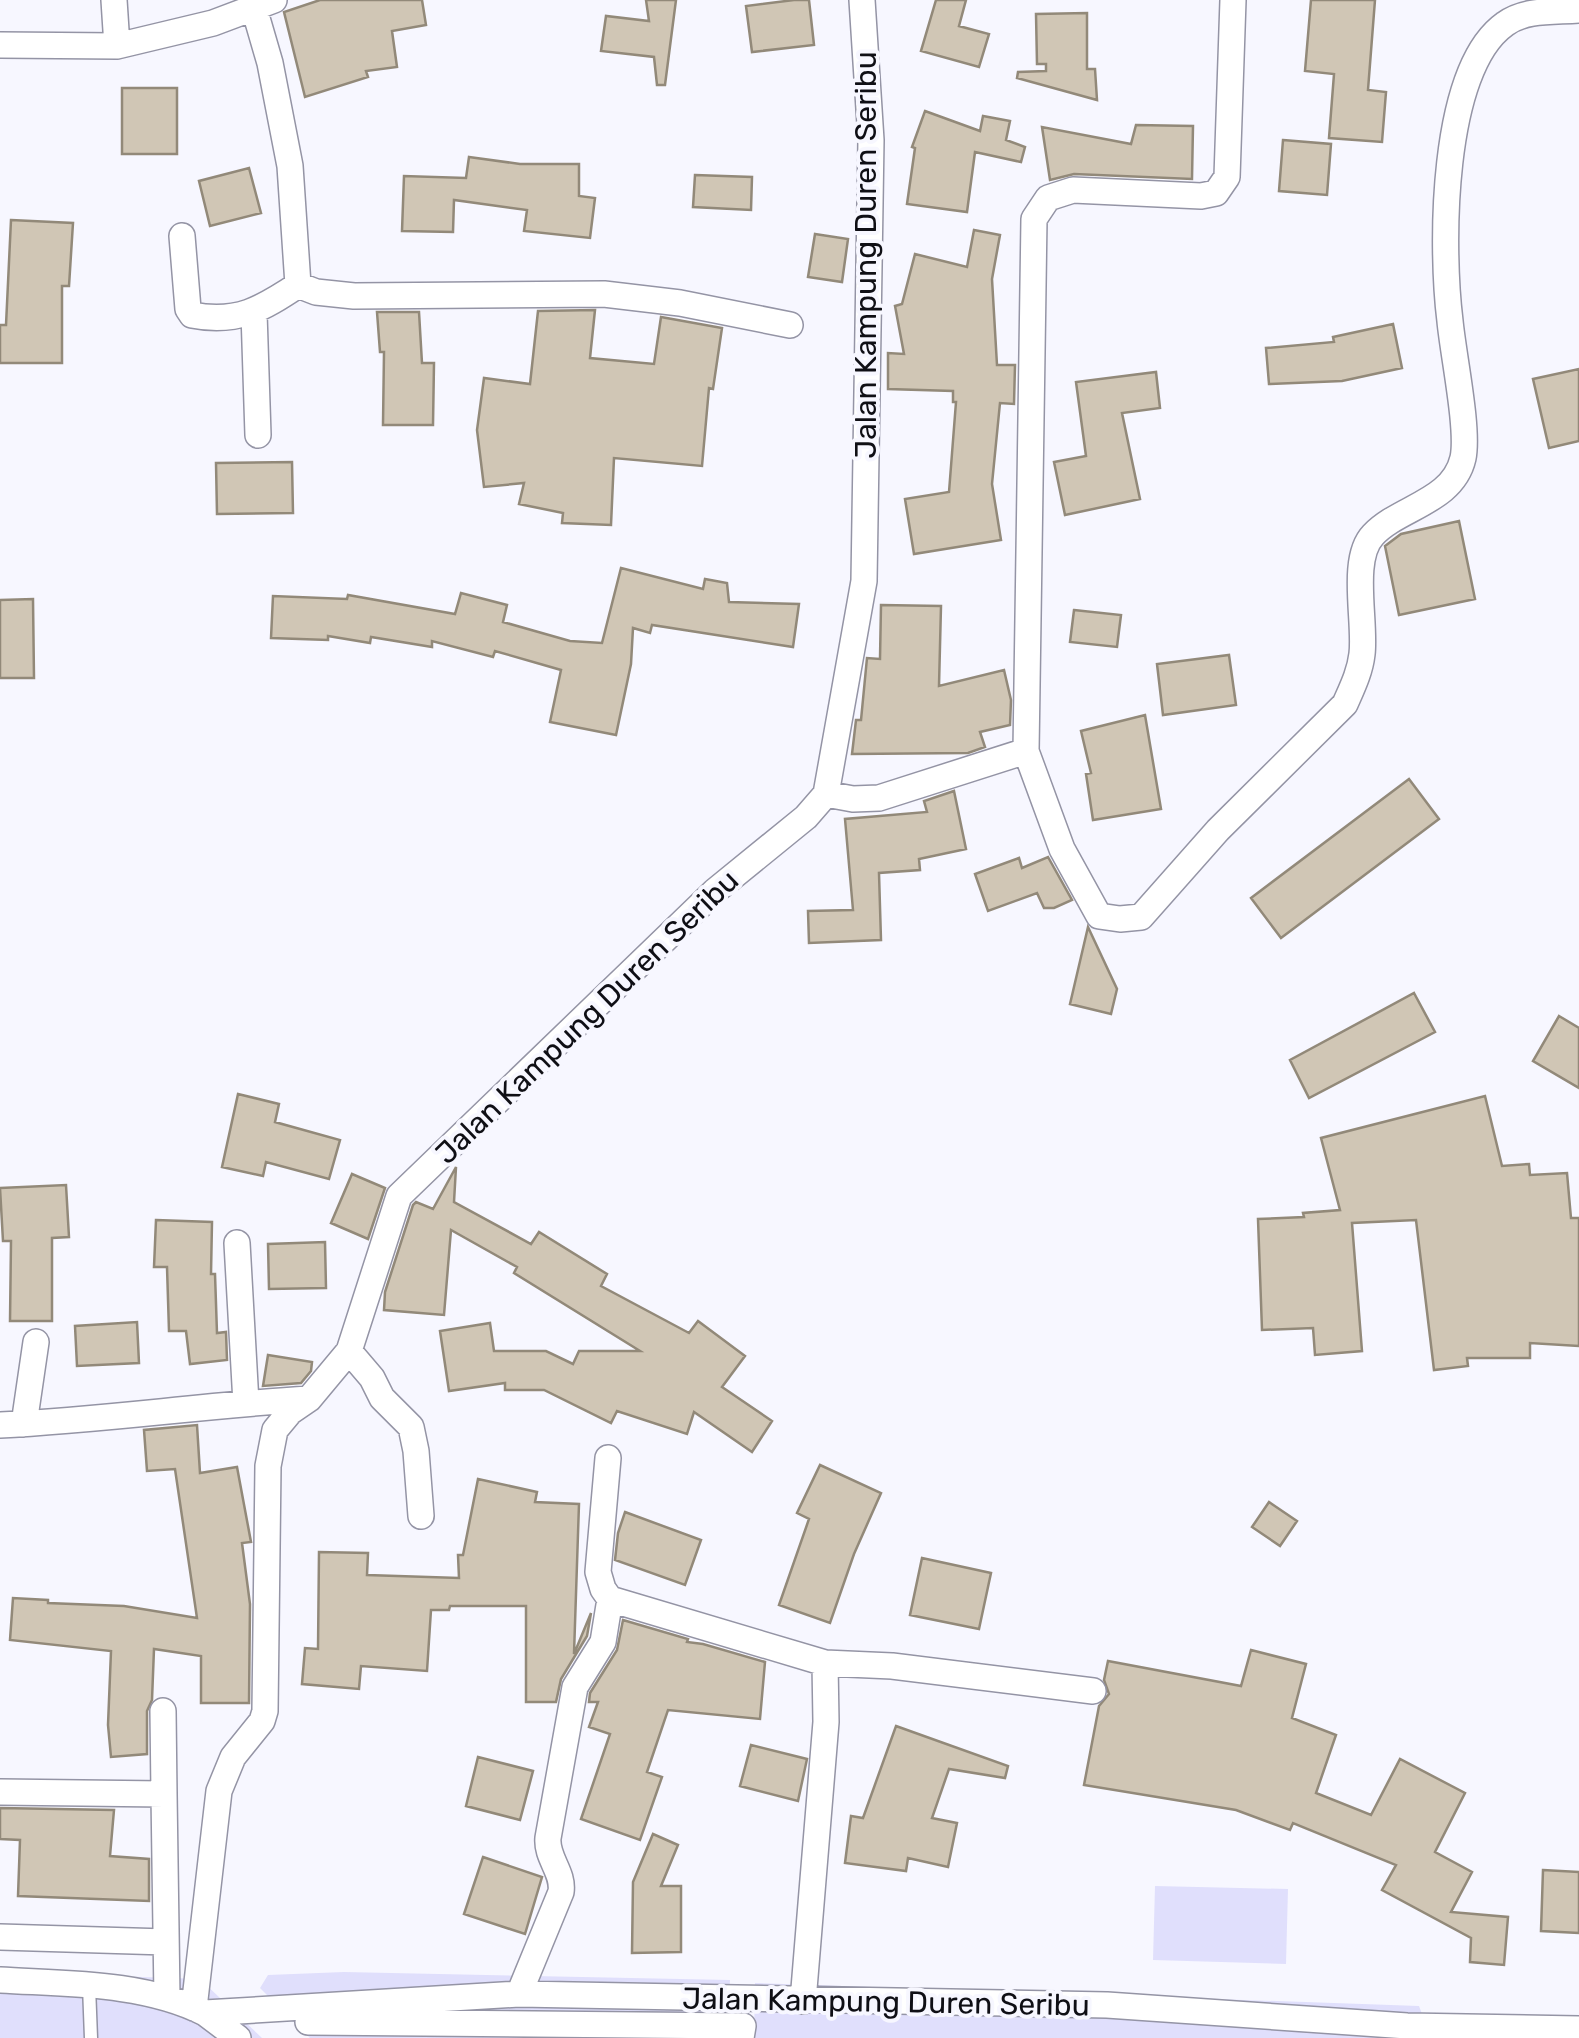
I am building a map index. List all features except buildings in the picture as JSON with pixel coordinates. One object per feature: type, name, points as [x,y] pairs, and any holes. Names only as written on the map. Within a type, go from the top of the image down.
[{"type":"street","points":[[114,0],[116,46]]},
{"type":"street","name":"Jalan Kampung Duren Seribu","points":[[200,2010],[219,1791],[232,1757],[262,1721],[265,1711],[268,1466],[275,1430],[290,1412],[309,1399],[349,1351],[399,1196],[715,891],[806,817],[826,794],[864,581],[871,140],[862,0]]},
{"type":"street","points":[[1233,0],[1227,177],[1216,192],[1201,196],[1073,190],[1048,198],[1034,218],[1026,751],[1062,849],[1099,916],[1141,917],[1218,830],[1344,704],[1362,654],[1364,552],[1373,534],[1454,479],[1463,458],[1464,431],[1449,314],[1447,233],[1448,182],[1462,96],[1475,60],[1489,38],[1508,22],[1532,13],[1579,10]]},
{"type":"street","points":[[0,45],[116,46],[214,23],[264,4],[270,62],[290,166],[298,285]]},
{"type":"street","points":[[182,236],[192,316],[254,313],[298,285]]},
{"type":"street","points":[[298,285],[316,292],[354,296],[604,294],[680,303],[790,325]]},
{"type":"street","points":[[254,313],[258,435]]},
{"type":"street","points":[[826,794],[878,798],[1026,751]]},
{"type":"street","points":[[237,1242],[246,1402]]},
{"type":"street","points":[[36,1342],[12,1425],[309,1399]]},
{"type":"street","points":[[349,1351],[372,1378],[382,1398],[411,1426],[420,1516]]},
{"type":"street","points":[[608,1458],[598,1572],[602,1589],[610,1599],[825,1663],[892,1666],[1094,1691]]},
{"type":"street","points":[[519,1994],[561,1892],[562,1883],[550,1856],[548,1838],[575,1687],[603,1642],[610,1599]]},
{"type":"street","points":[[803,2001],[826,1722],[825,1663]]},
{"type":"street","points":[[163,1711],[167,1998]]},
{"type":"street","points":[[0,1792],[164,1794]]},
{"type":"street","points":[[0,1937],[166,1942]]},
{"type":"street","name":"Jalan Kampung Duren Seribu","points":[[0,1980],[89,1986],[167,1998],[200,2010],[519,1994],[1106,2006],[1407,2026],[1579,2029]]},
{"type":"street","points":[[200,2010],[233,2034],[293,2030],[742,2026],[741,2038]]},
{"type":"lane","points":[[89,1986],[91,2038]]},
{"type":"shaded area","points":[[1155,1886],[1288,1889],[1286,1964],[1153,1960]]},
{"type":"shaded area","points":[[0,1972],[200,1979],[262,2038],[0,2038]]},
{"type":"shaded area","points":[[344,1972],[730,1980],[727,2038],[310,2038],[260,1988],[268,1975]]},
{"type":"shaded area","points":[[755,1983],[1419,2006],[1431,2038],[754,2038]]}]
